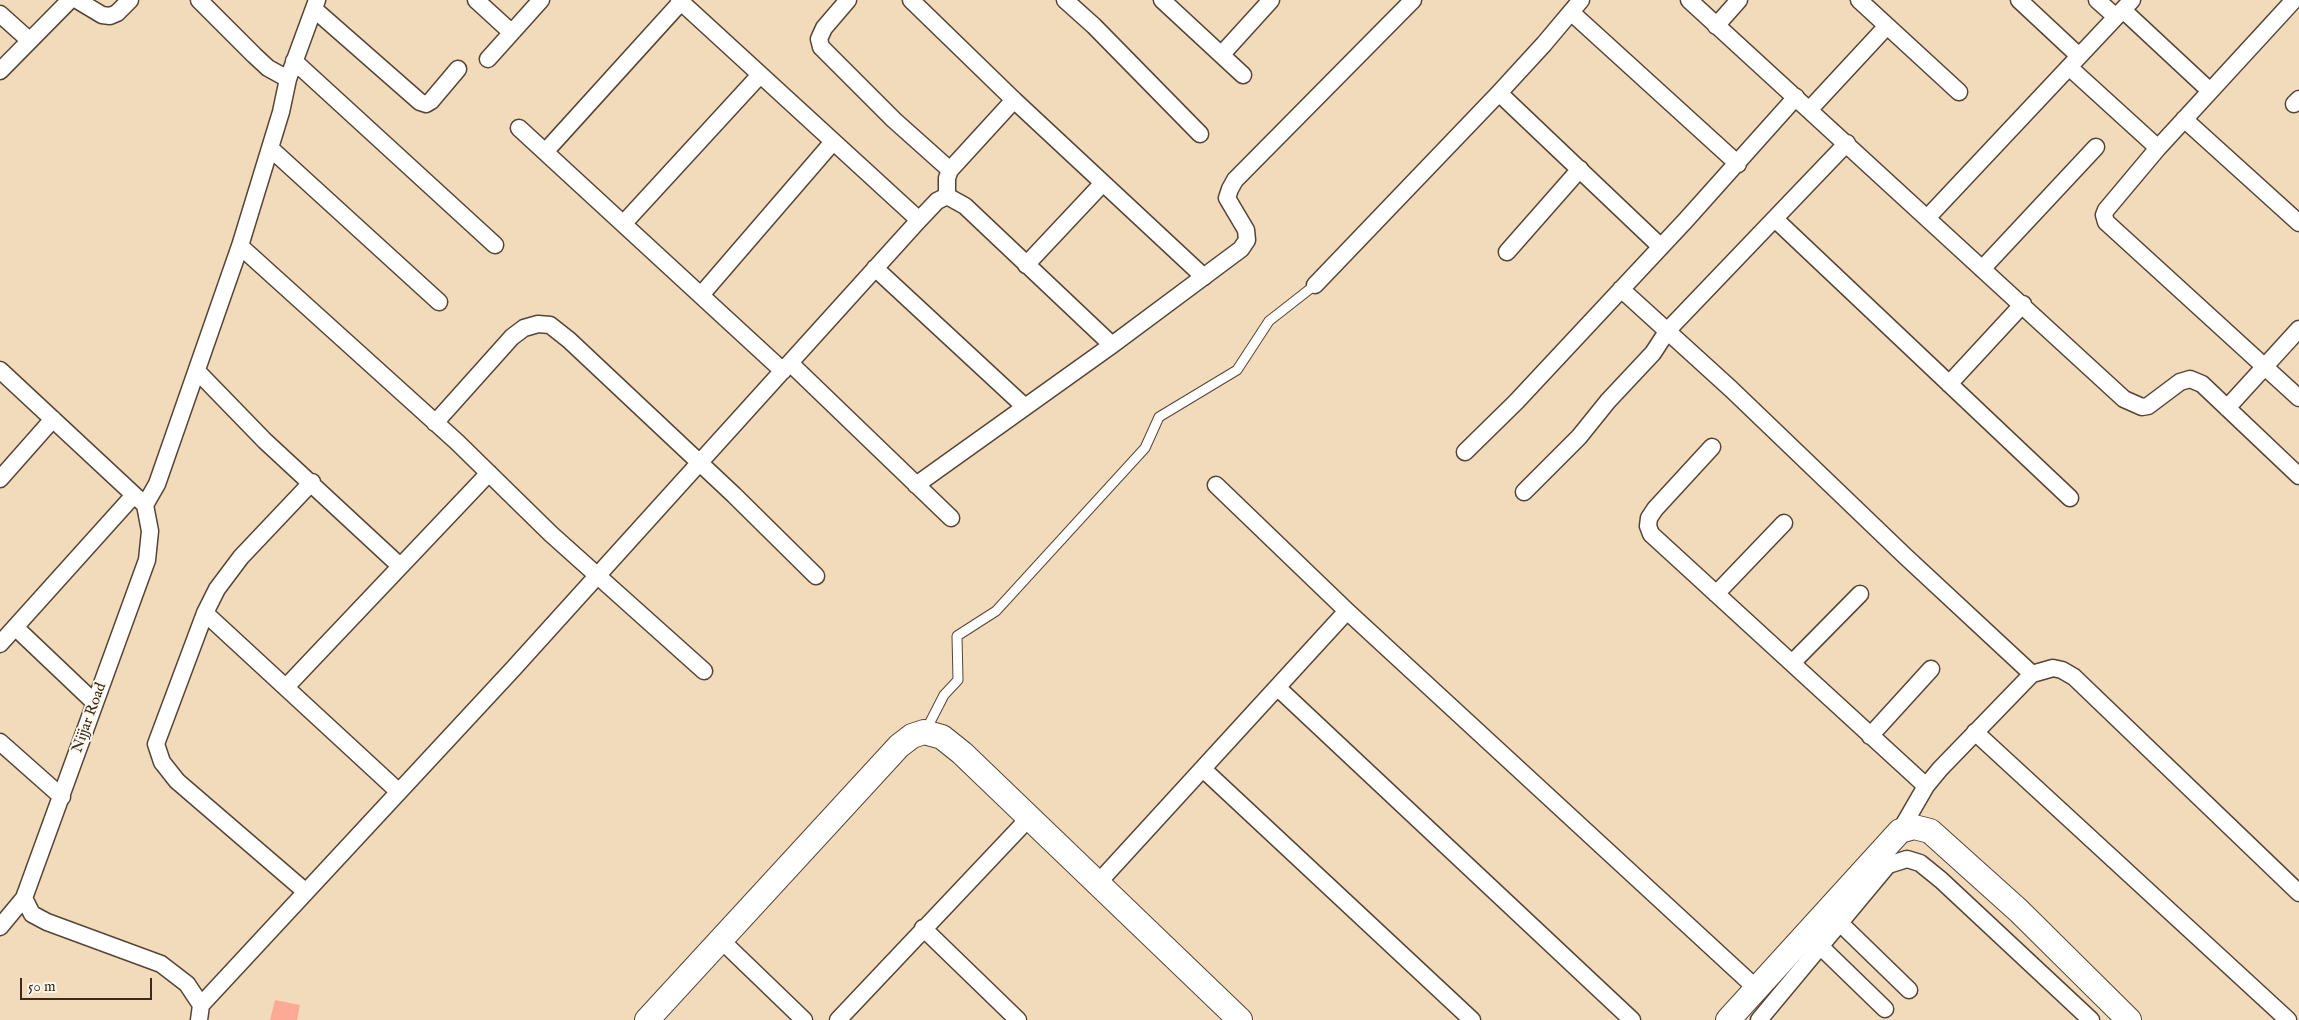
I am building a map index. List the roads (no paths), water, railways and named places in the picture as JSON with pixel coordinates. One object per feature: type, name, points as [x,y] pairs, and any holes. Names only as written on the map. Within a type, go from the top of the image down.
[{"type":"street","points":[[0,71],[70,0]]},
{"type":"street","points":[[77,0],[102,15],[110,16],[117,13],[130,0]]},
{"type":"street","points":[[199,0],[268,68],[288,79]]},
{"type":"street","points":[[476,0],[511,32]]},
{"type":"street","points":[[488,59],[541,0]]},
{"type":"street","points":[[848,0],[824,28],[819,39],[822,47],[894,120],[950,170]]},
{"type":"street","points":[[911,0],[1014,100],[1204,277]]},
{"type":"street","points":[[1065,0],[1094,26],[1200,134]]},
{"type":"street","points":[[1222,54],[1271,0]]},
{"type":"street","points":[[916,485],[1024,406],[1112,345],[1241,249],[1247,240],[1246,230],[1227,198],[1235,180],[1413,0]]},
{"type":"street","points":[[1689,0],[1928,217],[1982,269],[2023,304],[2091,370],[2133,404],[2142,407],[2148,406],[2180,382],[2190,379],[2202,384],[2299,476]]},
{"type":"street","points":[[1716,26],[1739,0]]},
{"type":"street","points":[[1859,0],[1959,92]]},
{"type":"street","points":[[2019,0],[2074,62],[2158,148]]},
{"type":"street","points":[[2097,0],[2124,9],[2210,91]]},
{"type":"street","points":[[2294,0],[2158,148],[2106,210],[2104,215],[2106,222],[2299,398]]},
{"type":"street","points":[[545,152],[680,1],[832,143],[919,220]]},
{"type":"street","points":[[1171,3],[1243,75]]},
{"type":"street","points":[[0,644],[157,484],[240,246],[270,148],[288,79],[316,5],[420,102],[426,104],[431,101],[458,69]]},
{"type":"street","points":[[1316,285],[1499,93],[1576,6],[1738,164]]},
{"type":"street","points":[[1928,217],[2124,9]]},
{"type":"street","points":[[0,14],[29,40]]},
{"type":"street","points":[[1810,109],[1887,26]]},
{"type":"street","points":[[294,61],[494,245]]},
{"type":"street","points":[[624,223],[760,75]]},
{"type":"street","points":[[1499,93],[1661,246]]},
{"type":"street","points":[[1465,452],[1516,402],[1738,164],[1796,97]]},
{"type":"street","points":[[947,196],[947,178],[950,170],[1014,100]]},
{"type":"street","points":[[2184,119],[2299,223]]},
{"type":"street","points":[[519,128],[701,295],[786,367],[951,518]]},
{"type":"street","points":[[701,295],[832,143]]},
{"type":"street","points":[[1524,492],[1579,437],[1608,401],[1653,353],[1668,330],[1847,143]]},
{"type":"street","points":[[1982,269],[2096,147]]},
{"type":"street","points":[[270,148],[439,302]]},
{"type":"street","points":[[1507,252],[1580,169]]},
{"type":"street","points":[[1026,265],[1103,183]]},
{"type":"street","points":[[24,898],[32,914],[47,922],[160,964],[187,984],[200,1013],[306,892],[699,464],[875,268],[938,201],[947,196]]},
{"type":"street","points":[[947,196],[965,206],[1112,345]]},
{"type":"street","points":[[1775,220],[2070,498]]},
{"type":"street","points":[[240,246],[704,671]]},
{"type":"street","points":[[875,268],[1024,406]]},
{"type":"street","points":[[1621,289],[1668,330],[2032,674]]},
{"type":"street","points":[[1949,384],[2023,304]]},
{"type":"street","points":[[435,423],[512,337],[524,328],[538,324],[550,325],[569,340],[816,576]]},
{"type":"street","points":[[2227,408],[2299,329]]},
{"type":"street","points":[[0,370],[140,500]]},
{"type":"street","points":[[196,371],[265,441],[312,482],[400,566]]},
{"type":"street","points":[[0,479],[53,419]]},
{"type":"street","points":[[1712,446],[1655,509],[1649,518],[1648,526],[1651,534],[1926,786]]},
{"type":"street","points":[[286,687],[489,473]]},
{"type":"street","points":[[306,892],[209,810],[177,780],[162,762],[156,744],[205,612],[217,589],[241,556],[312,482]]},
{"type":"street","points":[[1216,485],[1347,611],[1756,988]]},
{"type":"street","name":"Nijjar Road","points":[[1,924],[24,898],[147,560],[150,531],[140,500]]},
{"type":"street","points":[[1716,594],[1784,523]]},
{"type":"street","points":[[1792,663],[1860,594]]},
{"type":"street","points":[[1097,884],[1347,611]]},
{"type":"street","points":[[205,612],[399,792]]},
{"type":"street","points":[[15,627],[95,703]]},
{"type":"street","points":[[1728,1020],[1900,831],[1926,786],[1975,732],[2032,674],[2053,668],[2062,670],[2074,677],[2299,893]]},
{"type":"street","points":[[1870,736],[1931,669]]},
{"type":"street","points":[[1278,688],[1632,1020]]},
{"type":"street","points":[[647,1020],[899,746],[912,736],[924,732],[942,737],[962,753],[1240,1020]]},
{"type":"street","points":[[1975,732],[2288,1020]]},
{"type":"street","points":[[0,742],[62,797]]},
{"type":"street","points":[[1203,769],[1472,1020]]},
{"type":"street","points":[[838,1020],[1029,818]]},
{"type":"street","points":[[1900,831],[1914,827],[1930,831],[2019,911],[2129,1020]]},
{"type":"street","points":[[1761,1019],[1888,865],[1907,859],[1920,863],[1941,880],[2091,1020]]},
{"type":"street","points":[[1840,923],[1909,990]]},
{"type":"street","points":[[923,928],[1018,1020]]},
{"type":"street","points":[[720,940],[804,1020]]},
{"type":"street","points":[[1821,947],[1885,1009]]},
{"type":"lane","points":[[924,732],[944,695],[958,680],[957,636],[996,611],[1145,448],[1159,417],[1236,370],[1269,320],[1316,285]]}]
